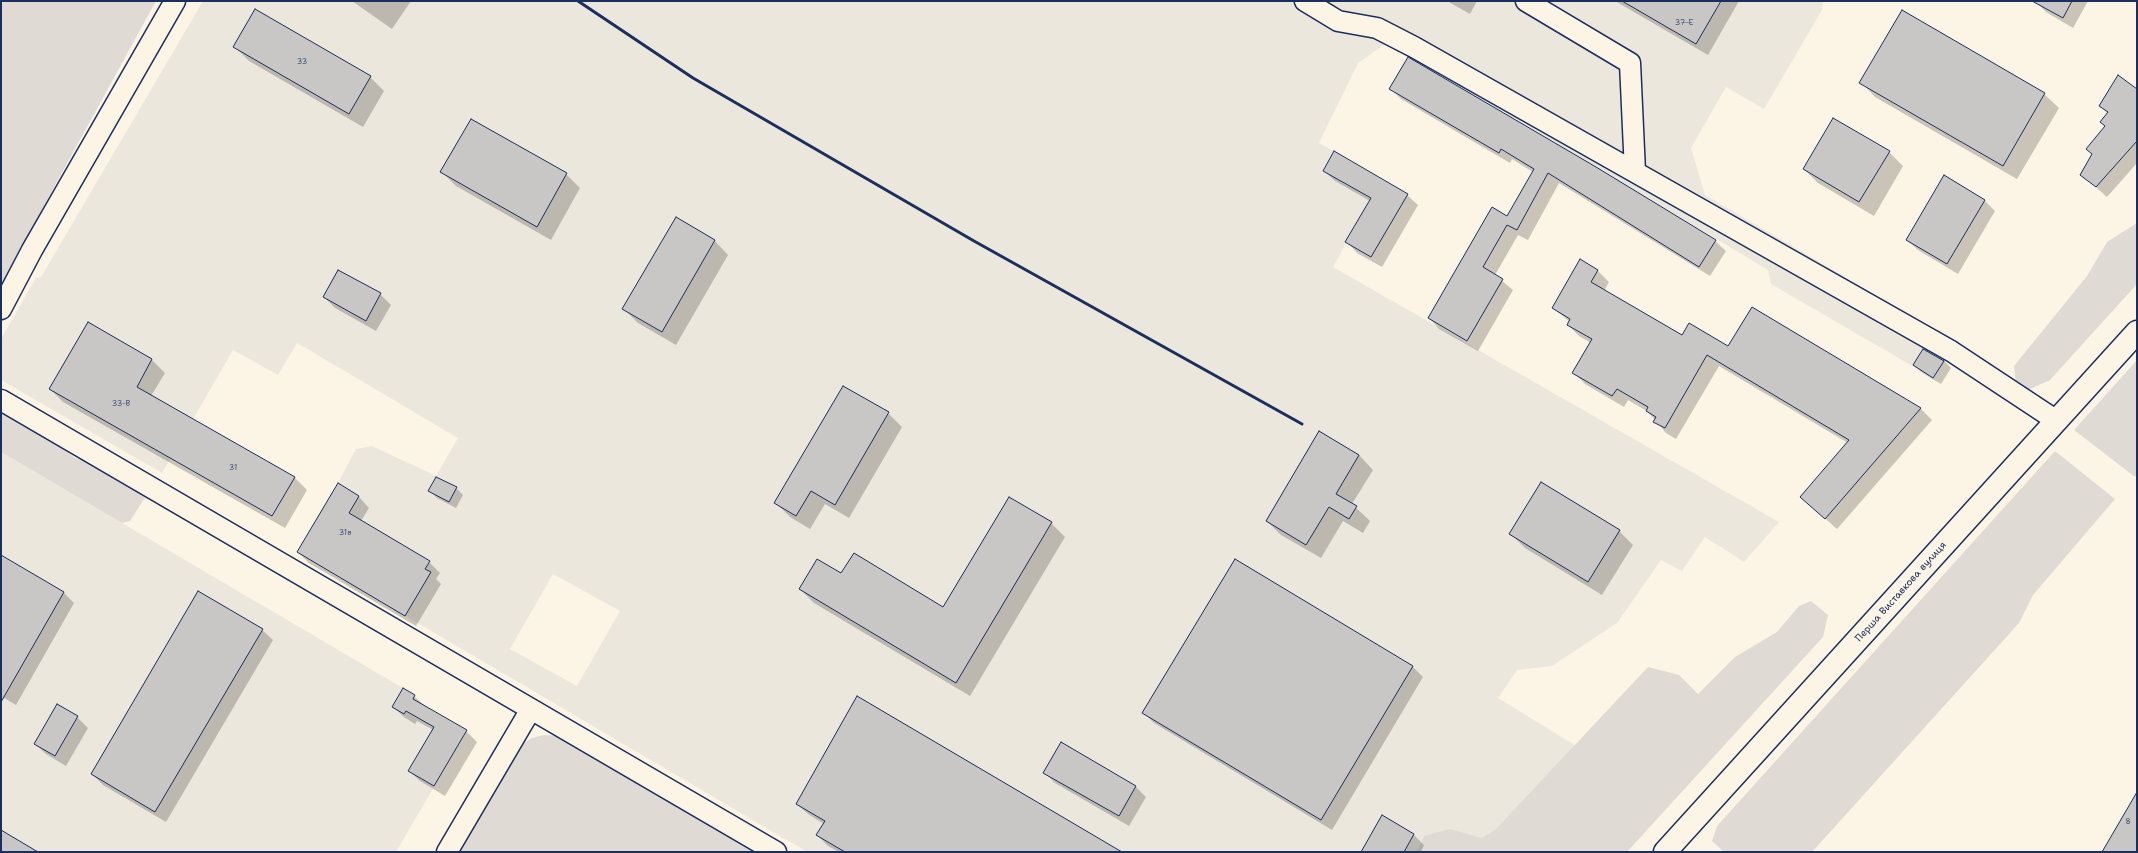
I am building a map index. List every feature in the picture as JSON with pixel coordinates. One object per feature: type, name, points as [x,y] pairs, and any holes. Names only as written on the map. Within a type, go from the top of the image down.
[{"type":"main road","name":"Перша Виставкова вулиця","points":[[1665,852],[2137,332]]},
{"type":"street","points":[[1,310],[32,250],[175,1]]},
{"type":"street","points":[[1305,1],[1338,21],[1377,28],[1408,44],[1951,352],[2057,421]]},
{"type":"street","points":[[1526,1],[1630,62],[1635,172]]},
{"type":"street","points":[[1,400],[776,852]]},
{"type":"street","points":[[447,852],[531,709]]},
{"type":"shaded area","points":[[1,1],[156,1],[1,284]]},
{"type":"shaded area","points":[[203,1],[1823,1],[1822,10],[1764,109],[1726,87],[1691,148],[1705,195],[1958,343],[1933,378],[1771,284],[1768,270],[1596,167],[1385,44],[1358,63],[1319,143],[1334,151],[1323,171],[1371,198],[1333,267],[1779,522],[1744,562],[1705,537],[1682,571],[1661,560],[1617,623],[1552,666],[1517,670],[1498,698],[1591,755],[1503,852],[807,852],[297,552],[338,483],[356,449],[372,446],[436,476],[458,438],[297,343],[278,375],[233,350],[162,473],[1,380],[1,339],[36,278],[41,277]],"holes":[[[553,574],[620,611],[577,686],[510,649]]]},
{"type":"shaded area","points":[[2137,223],[2137,284],[2050,380],[2028,390],[2016,385],[2014,366],[2087,276],[2107,242]]},
{"type":"shaded area","points":[[2137,360],[2137,474],[2135,477],[2074,430]]},
{"type":"shaded area","points":[[1,412],[58,445],[75,458],[98,465],[146,496],[130,521],[122,523],[1,452]]},
{"type":"shaded area","points":[[2055,451],[2115,499],[2033,595],[2019,623],[1812,852],[1724,852],[1712,841],[1717,826]]},
{"type":"shaded area","points":[[1,452],[415,695],[413,699],[467,730],[396,852],[1,852]]},
{"type":"shaded area","points":[[1811,601],[1828,615],[1823,637],[1627,852],[1416,852],[1424,836],[1450,829],[1482,838],[1495,830],[1648,667],[1679,675],[1698,694],[1735,657],[1777,632],[1799,606]]},
{"type":"shaded area","points":[[544,735],[560,736],[762,852],[460,852],[520,745],[532,738]]},
{"type":"building","points":[[1622,1],[1721,1],[1696,44]]},
{"type":"building","points":[[2032,1],[2072,1],[2063,18]]},
{"type":"building","points":[[255,9],[371,76],[349,114],[233,47]]},
{"type":"building","points":[[1902,10],[2045,93],[2003,166],[1859,83]]},
{"type":"building","points":[[1408,57],[1596,167],[1716,240],[1699,267],[1548,173],[1517,230],[1507,225],[1483,267],[1503,279],[1467,341],[1428,318],[1492,207],[1507,216],[1534,169],[1501,149],[1499,153],[1389,89]]},
{"type":"building","points":[[2118,75],[2137,89],[2137,141],[2096,187],[2080,175],[2092,154],[2086,149],[2105,126],[2100,122],[2108,112],[2099,106]]},
{"type":"building","points":[[1833,118],[1890,151],[1859,202],[1803,169]]},
{"type":"building","points":[[471,119],[567,173],[537,227],[440,172]]},
{"type":"building","points":[[1334,151],[1408,194],[1371,257],[1345,242],[1371,198],[1323,171]]},
{"type":"building","points":[[1944,175],[1985,200],[1947,264],[1906,240]]},
{"type":"building","points":[[676,217],[715,240],[662,332],[622,309]]},
{"type":"building","points":[[1580,259],[1598,270],[1591,282],[1682,335],[1689,323],[1728,346],[1752,307],[1921,408],[1825,519],[1800,497],[1849,440],[1707,355],[1665,428],[1653,422],[1656,417],[1646,411],[1648,407],[1617,389],[1612,396],[1572,373],[1592,339],[1567,325],[1570,319],[1552,308]]},
{"type":"building","points":[[338,270],[381,293],[366,321],[323,297]]},
{"type":"building","points":[[88,322],[152,359],[137,387],[295,477],[272,516],[49,389]]},
{"type":"building","points":[[1923,349],[1944,361],[1933,378],[1913,365]]},
{"type":"building","points":[[843,386],[889,412],[835,505],[811,491],[796,516],[774,503]]},
{"type":"building","points":[[1319,431],[1359,455],[1336,494],[1357,506],[1349,519],[1329,507],[1306,545],[1266,521]]},
{"type":"building","points":[[436,477],[457,487],[449,502],[428,491]]},
{"type":"building","points":[[1541,482],[1620,530],[1588,582],[1509,534]]},
{"type":"building","points":[[338,483],[359,496],[349,513],[430,561],[425,569],[431,572],[405,616],[297,552]]},
{"type":"building","points":[[1009,497],[1052,522],[956,683],[799,589],[817,559],[841,573],[854,553],[943,607]]},
{"type":"building","points":[[1,555],[64,592],[1,702]]},
{"type":"building","points":[[1235,559],[1413,666],[1321,820],[1142,713]]},
{"type":"building","points":[[198,591],[263,629],[155,812],[91,774]]},
{"type":"building","points":[[403,688],[415,695],[413,699],[467,730],[434,786],[408,771],[434,727],[406,711],[404,714],[392,707]]},
{"type":"building","points":[[857,696],[1122,852],[845,852],[816,835],[825,821],[796,804]]},
{"type":"building","points":[[57,704],[78,716],[55,756],[34,744]]},
{"type":"building","points":[[1061,742],[1136,786],[1119,816],[1043,773]]},
{"type":"building","points":[[2137,792],[2137,852],[2102,852]]},
{"type":"building","points":[[1382,815],[1414,834],[1404,852],[1361,852]]},
{"type":"building","points":[[1,830],[38,852],[1,852]]},
{"type":"railway","points":[[578,1],[693,78],[974,241],[1302,424]]}]
